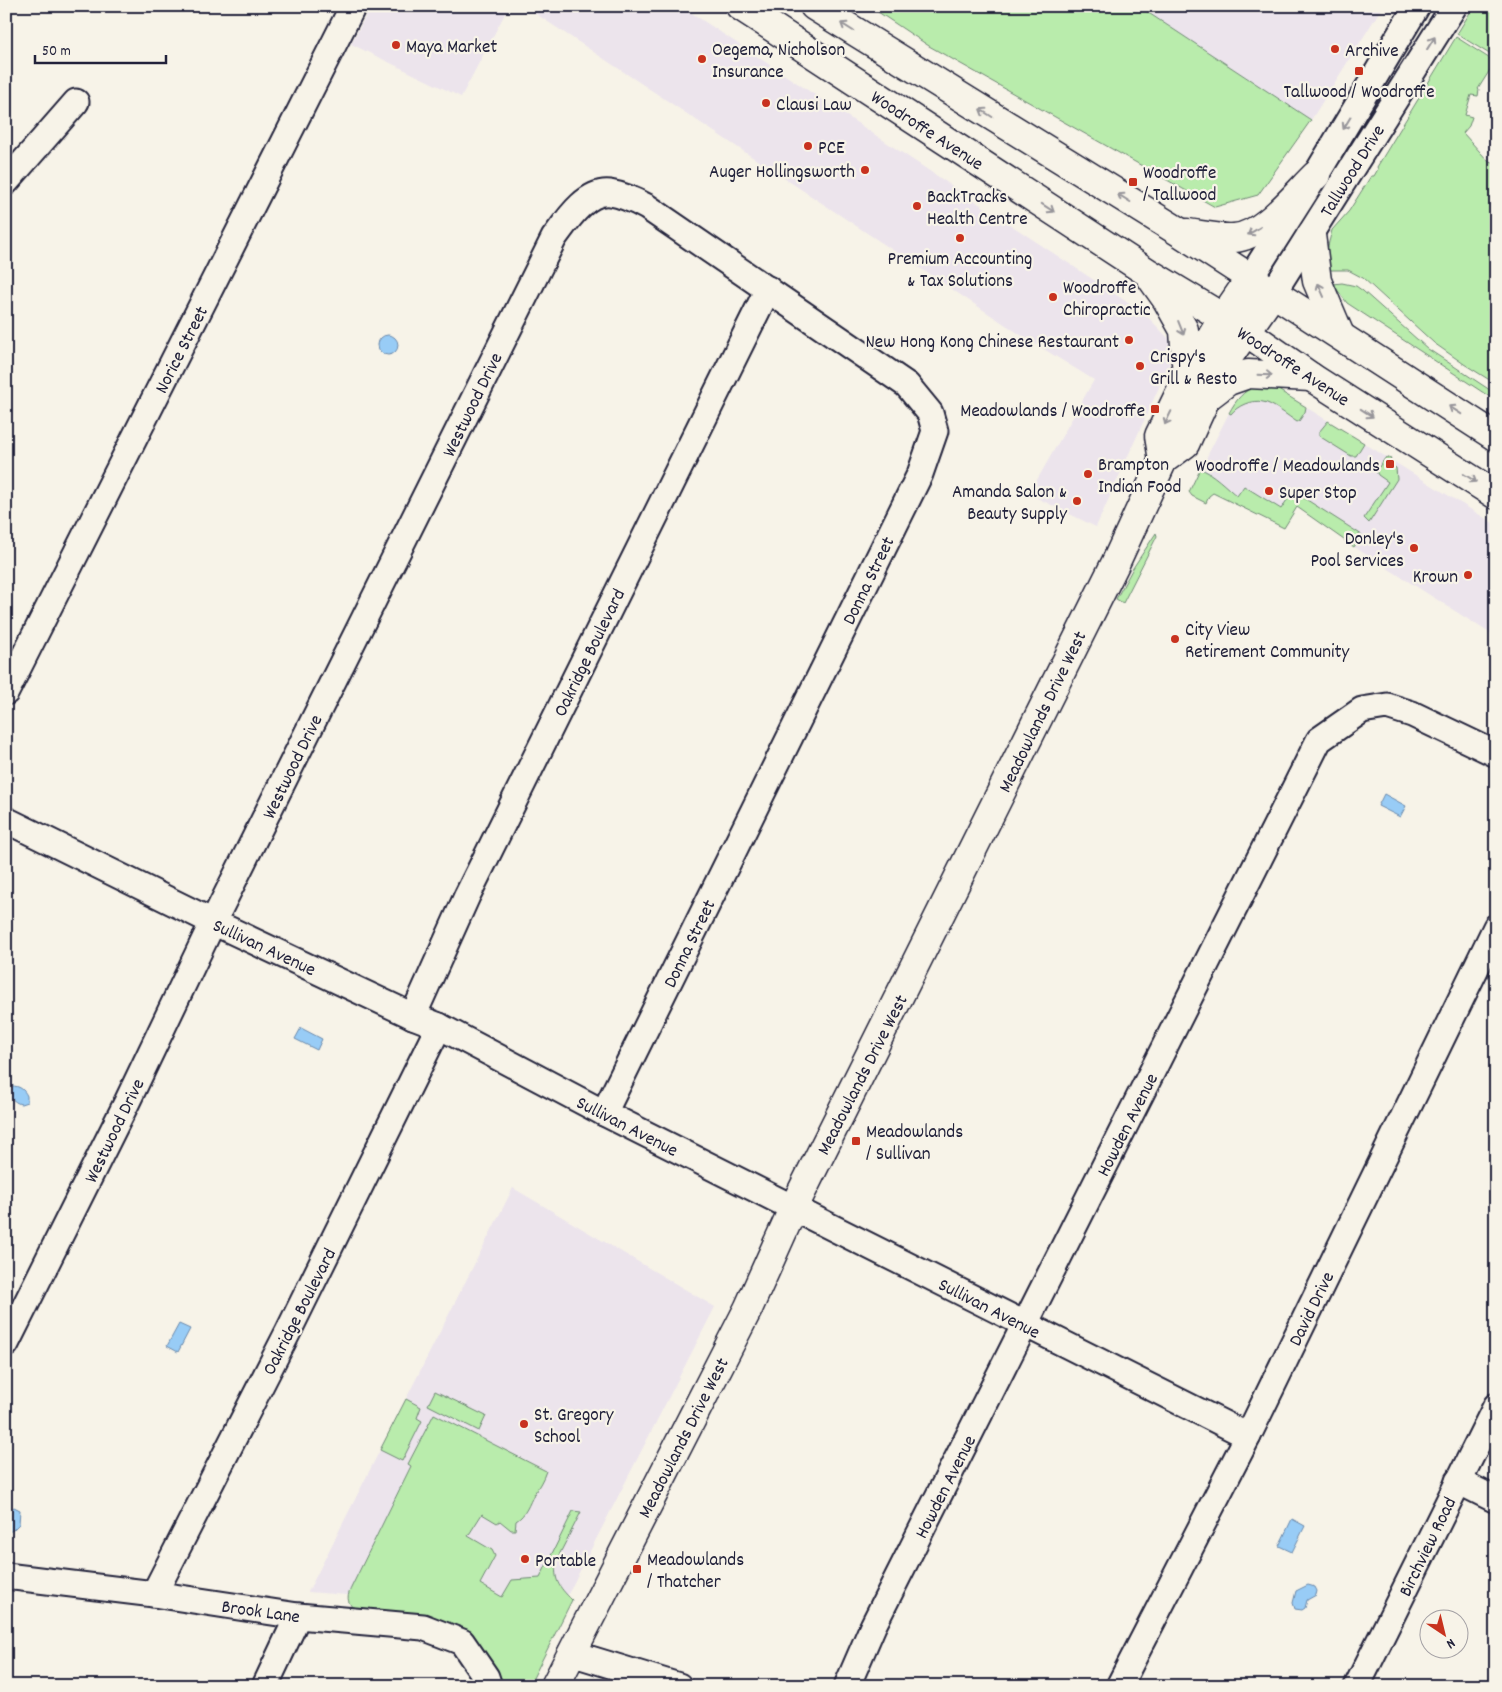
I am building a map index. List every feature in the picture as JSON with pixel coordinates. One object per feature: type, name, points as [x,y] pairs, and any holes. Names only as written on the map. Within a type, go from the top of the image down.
[{"type":"main road","name":"Woodroffe Avenue","points":[[740,6],[1146,272],[1234,325],[1311,377],[1496,494]]},
{"type":"main road","points":[[814,6],[1251,277],[1496,437]]},
{"type":"main road","points":[[1180,233],[1232,238],[1248,236],[1265,225],[1316,174]]},
{"type":"main road","points":[[1310,235],[1317,281],[1340,335]]},
{"type":"main road","points":[[1146,272],[1167,300],[1184,330],[1187,378]]},
{"type":"main road","name":"Tallwood Drive","points":[[1234,325],[1251,277]]},
{"type":"main road","name":"Tallwood Drive","points":[[1234,325],[1274,293]]},
{"type":"main road","points":[[1163,460],[1159,436],[1187,378],[1234,325]]},
{"type":"main road","name":"Meadowlands Drive West","points":[[555,1686],[748,1310],[793,1209],[1115,564],[1163,460],[1185,444],[1206,398],[1231,353],[1234,325]]},
{"type":"main road","points":[[1206,398],[1228,381],[1248,374],[1311,377]]},
{"type":"street","name":"Norice Street","points":[[6,692],[353,6]]},
{"type":"street","name":"Tallwood Drive","points":[[1251,277],[1316,174],[1417,6]]},
{"type":"street","name":"Tallwood Drive","points":[[1274,293],[1454,6]]},
{"type":"street","points":[[6,182],[76,102]]},
{"type":"street","name":"Donna Street","points":[[591,199],[608,193],[628,198],[647,206],[907,385],[930,413],[936,432],[920,474],[604,1113]]},
{"type":"street","name":"Westwood Drive","points":[[6,1344],[123,1111],[213,922],[554,238],[573,211],[591,199]]},
{"type":"street","name":"Oakridge Boulevard","points":[[413,1016],[467,896],[768,290]]},
{"type":"street","name":"Howden Avenue","points":[[847,1686],[873,1626],[1319,740],[1362,710],[1387,706],[1412,714],[1496,754]]},
{"type":"street","name":"Sullivan Avenue","points":[[6,820],[213,922],[413,1016],[439,1026],[604,1113],[793,1209],[1248,1436]]},
{"type":"street","name":"David Drive","points":[[1118,1686],[1248,1436],[1496,927]]},
{"type":"street","name":"Oakridge Boulevard","points":[[154,1594],[288,1332],[439,1026]]},
{"type":"street","name":"Birchview Road","points":[[1357,1686],[1458,1481],[1486,1448],[1496,1406]]},
{"type":"street","points":[[1458,1481],[1496,1500]]},
{"type":"street","name":"Brook Lane","points":[[6,1576],[154,1594],[298,1616],[424,1628],[462,1642],[486,1677],[489,1686]]},
{"type":"street","points":[[264,1686],[298,1616]]},
{"type":"street","points":[[571,1653],[679,1686]]},
{"type":"shaded area","points":[[371,6],[509,6],[461,97],[351,44]]},
{"type":"shaded area","points":[[524,6],[681,6],[1145,314],[1169,339],[1169,365],[1096,527],[1029,494],[1094,380],[1021,335]]},
{"type":"shaded area","points":[[1138,6],[1383,6],[1311,120]]},
{"type":"shaded area","points":[[1275,388],[1496,525],[1496,637],[1354,547],[1297,507],[1289,520],[1195,480],[1240,395],[1248,389]]},
{"type":"shaded area","name":"St. Gregory School","points":[[513,1188],[715,1307],[521,1686],[351,1594],[308,1592]]},
{"type":"green space","points":[[869,6],[1138,6],[1311,120],[1258,195],[1215,207],[929,46]]},
{"type":"green space","points":[[1474,6],[1496,6],[1496,58],[1457,34]]},
{"type":"green space","points":[[1456,37],[1495,62],[1478,89],[1478,96],[1471,95],[1465,115],[1472,117],[1469,126],[1463,133],[1489,162],[1496,164],[1496,384],[1434,343],[1363,278],[1348,270],[1328,270],[1327,250],[1332,230],[1349,211],[1371,176],[1374,176],[1378,169],[1377,167]]},
{"type":"green space","points":[[1342,283],[1356,286],[1363,291],[1428,349],[1496,394],[1496,401],[1347,303],[1333,284]]},
{"type":"green space","points":[[1257,385],[1275,388],[1306,407],[1299,421],[1297,422],[1267,403],[1259,401],[1245,404],[1231,414],[1229,413],[1240,396]]},
{"type":"green space","points":[[1328,421],[1364,443],[1356,456],[1351,456],[1319,436],[1319,432]]},
{"type":"green space","points":[[1386,457],[1391,459],[1388,464],[1396,468],[1397,479],[1369,523],[1364,518],[1388,482],[1378,475],[1376,471]]},
{"type":"green space","points":[[1200,469],[1214,477],[1237,496],[1244,486],[1281,509],[1293,491],[1362,535],[1354,547],[1297,507],[1284,528],[1213,493],[1209,496],[1206,503],[1192,496],[1189,492]]},
{"type":"green space","points":[[1156,533],[1157,536],[1123,603],[1116,599],[1133,568]]},
{"type":"green space","points":[[435,1391],[486,1416],[479,1431],[428,1405]]},
{"type":"green space","points":[[406,1399],[421,1407],[417,1418],[422,1421],[402,1461],[380,1450]]},
{"type":"green space","points":[[434,1414],[546,1471],[527,1509],[516,1521],[515,1530],[511,1530],[500,1521],[497,1523],[482,1514],[468,1536],[492,1550],[495,1556],[480,1584],[502,1597],[512,1580],[540,1578],[573,1511],[581,1512],[556,1561],[556,1578],[563,1591],[572,1600],[529,1686],[500,1686],[488,1659],[354,1609],[349,1601],[350,1590],[411,1466],[408,1464]]},
{"type":"water","points":[[388,335],[395,338],[398,345],[395,352],[388,355],[381,352],[378,345],[381,338]]},
{"type":"water","points":[[1384,794],[1406,806],[1400,817],[1378,806]]},
{"type":"water","points":[[301,1028],[322,1039],[317,1050],[295,1039]]},
{"type":"water","points":[[12,1086],[23,1090],[27,1096],[27,1102],[21,1104],[6,1097],[6,1087]]},
{"type":"water","points":[[179,1324],[190,1329],[178,1352],[167,1346]]},
{"type":"water","points":[[14,1507],[20,1510],[19,1524],[13,1530],[6,1533],[8,1511]]},
{"type":"water","points":[[1292,1519],[1305,1526],[1292,1552],[1279,1546]]},
{"type":"water","points":[[1308,1585],[1315,1587],[1316,1595],[1307,1600],[1305,1608],[1302,1610],[1295,1609],[1293,1603],[1296,1591]]},
{"type":"place","name":"Maya Market","points":[[396,45]]},
{"type":"place","name":"Archive","points":[[1335,49]]},
{"type":"place","name":"Oegema, Nicholson Insurance","points":[[702,59]]},
{"type":"place","name":"Tallwood / Woodroffe","points":[[1359,71]]},
{"type":"place","name":"Clausi Law","points":[[766,103]]},
{"type":"place","name":"PCE","points":[[808,146]]},
{"type":"place","name":"Auger Hollingsworth","points":[[865,170]]},
{"type":"place","name":"Woodroffe / Tallwood","points":[[1133,182]]},
{"type":"place","name":"BackTracks Health Centre","points":[[917,206]]},
{"type":"place","name":"Premium Accounting & Tax Solutions","points":[[960,238]]},
{"type":"place","name":"Woodroffe Chiropractic","points":[[1053,297]]},
{"type":"place","name":"New Hong Kong Chinese Restaurant","points":[[1129,340]]},
{"type":"place","name":"Crispy's Grill & Resto","points":[[1140,366]]},
{"type":"place","name":"Meadowlands / Woodroffe","points":[[1155,409]]},
{"type":"place","name":"Woodroffe / Meadowlands","points":[[1390,464]]},
{"type":"place","name":"Brampton Indian Food","points":[[1088,474]]},
{"type":"place","name":"Super Stop","points":[[1269,491]]},
{"type":"place","name":"Amanda Salon & Beauty Supply","points":[[1077,501]]},
{"type":"place","name":"Donley's Pool Services","points":[[1414,548]]},
{"type":"place","name":"Krown","points":[[1468,575]]},
{"type":"place","name":"City View Retirement Community","points":[[1175,639]]},
{"type":"place","name":"Meadowlands / Sullivan","points":[[856,1141]]},
{"type":"place","name":"St. Gregory School","points":[[524,1424]]},
{"type":"place","name":"Portable","points":[[525,1559]]},
{"type":"place","name":"Meadowlands / Thatcher","points":[[637,1569]]}]
